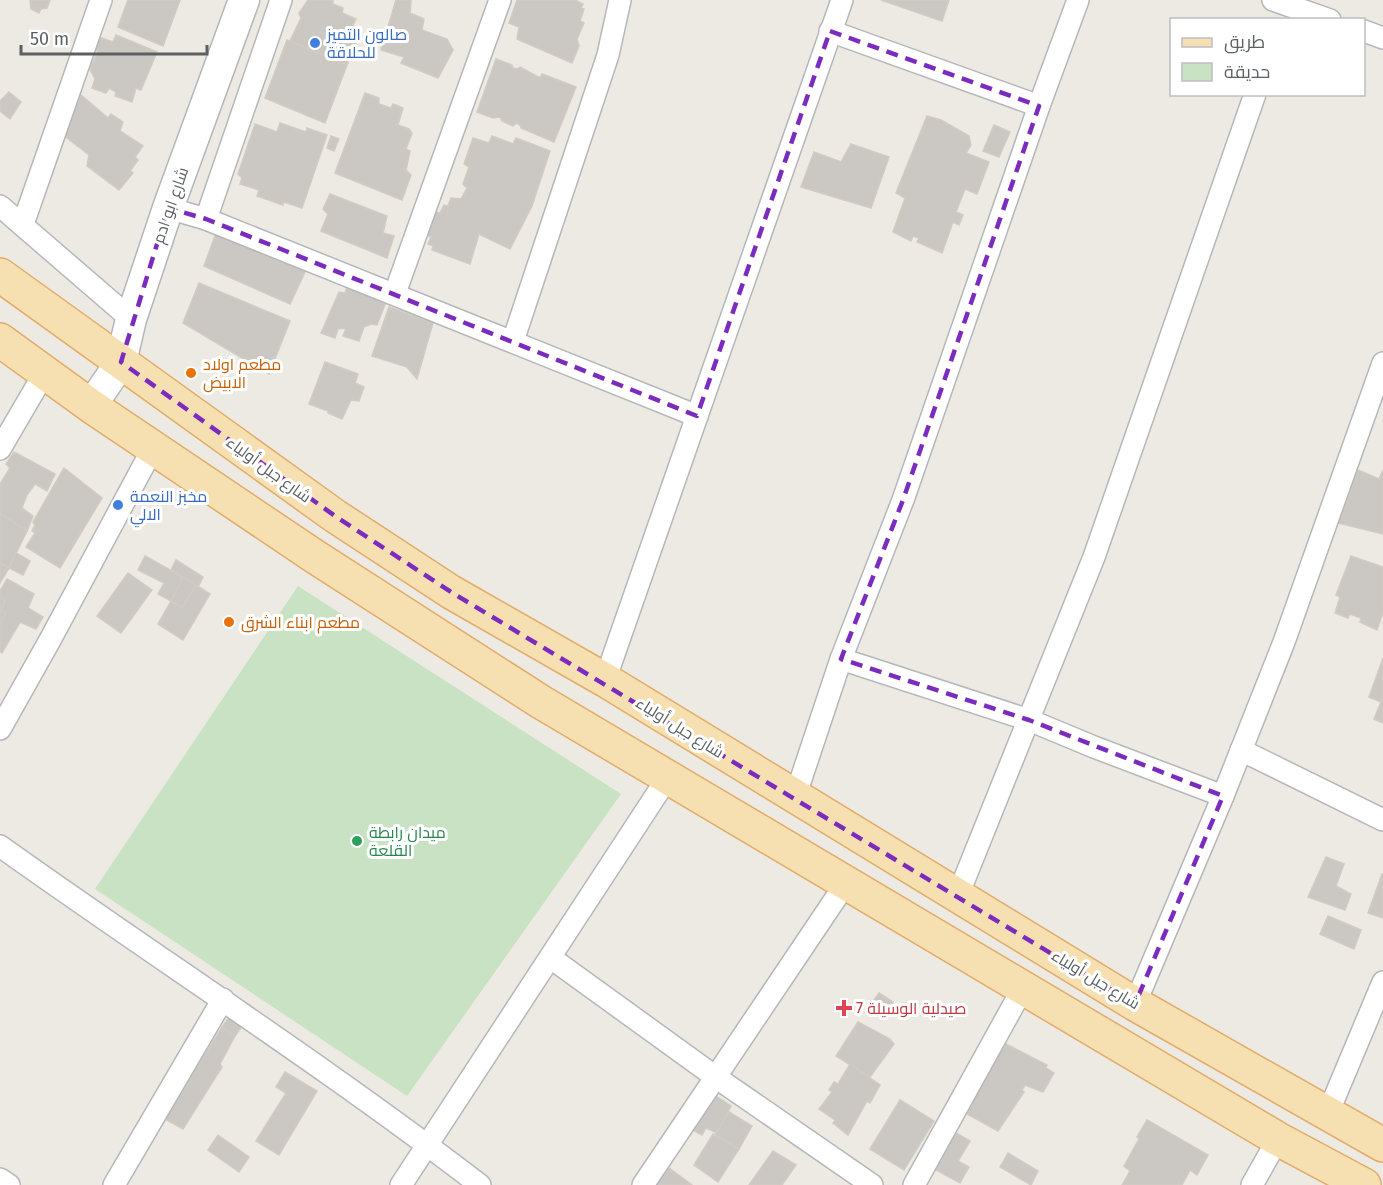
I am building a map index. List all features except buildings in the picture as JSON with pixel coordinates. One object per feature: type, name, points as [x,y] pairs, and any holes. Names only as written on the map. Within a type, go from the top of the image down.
[{"type":"main road","name":"شارع جبل أولياء","points":[[0,275],[335,516],[451,592],[605,680],[1135,1004],[1383,1145]]},
{"type":"main road","points":[[0,340],[91,406],[314,556],[541,702],[1278,1139],[1364,1185]]},
{"type":"street","points":[[22,224],[101,0]]},
{"type":"street","name":"شارع ابو ادم","points":[[91,406],[121,362],[131,319],[168,208],[244,0]]},
{"type":"street","points":[[206,219],[281,0]]},
{"type":"street","points":[[395,293],[500,0]]},
{"type":"street","points":[[513,342],[608,55],[620,0]]},
{"type":"street","points":[[605,680],[842,0]]},
{"type":"street","points":[[795,797],[841,659],[907,489],[1039,106],[1078,0]]},
{"type":"street","points":[[1280,8],[1322,18]]},
{"type":"street","points":[[830,30],[1039,106]]},
{"type":"street","points":[[1365,31],[1383,38]]},
{"type":"street","points":[[958,895],[1094,557],[1254,96]]},
{"type":"street","points":[[0,206],[131,319]]},
{"type":"street","points":[[168,208],[206,219],[395,293],[697,416]]},
{"type":"street","points":[[1135,1004],[1223,796],[1284,642],[1383,363]]},
{"type":"street","points":[[0,449],[45,372]]},
{"type":"street","points":[[0,729],[153,448]]},
{"type":"street","points":[[841,659],[1029,720],[1223,796]]},
{"type":"street","points":[[1241,750],[1383,820]]},
{"type":"street","points":[[401,1185],[668,777]]},
{"type":"street","points":[[0,846],[88,909],[223,999],[428,1145],[480,1185]]},
{"type":"street","points":[[643,1185],[846,883]]},
{"type":"street","points":[[551,958],[717,1078],[872,1185]]},
{"type":"street","points":[[1328,1113],[1383,982]]},
{"type":"street","points":[[914,1185],[1023,988]]},
{"type":"street","points":[[114,1185],[223,999]]},
{"type":"street","points":[[1252,1185],[1278,1139]]},
{"type":"street","points":[[0,1179],[9,1185]]},
{"type":"highlighted area","points":[[830,31],[1039,106],[903,500],[841,659],[1029,720],[1223,796],[1135,1004],[451,592],[335,516],[121,362],[168,208],[206,219],[697,416]]},
{"type":"green space","name":"ميدان رابطة القلعة","points":[[298,586],[621,794],[407,1096],[95,889]]},
{"type":"place","name":"صالون التميز للحلاقة","points":[[315,43]]},
{"type":"place","name":"مطعم اولاد الابيض","points":[[191,373]]},
{"type":"place","name":"مخبز النعمة الالي","points":[[118,505]]},
{"type":"place","name":"مطعم ابناء الشرق","points":[[229,622]]},
{"type":"place","name":"ميدان رابطة القلعة","points":[[357,841]]},
{"type":"place","name":"صيدلية الوسيلة 7","points":[[844,1008]]}]
